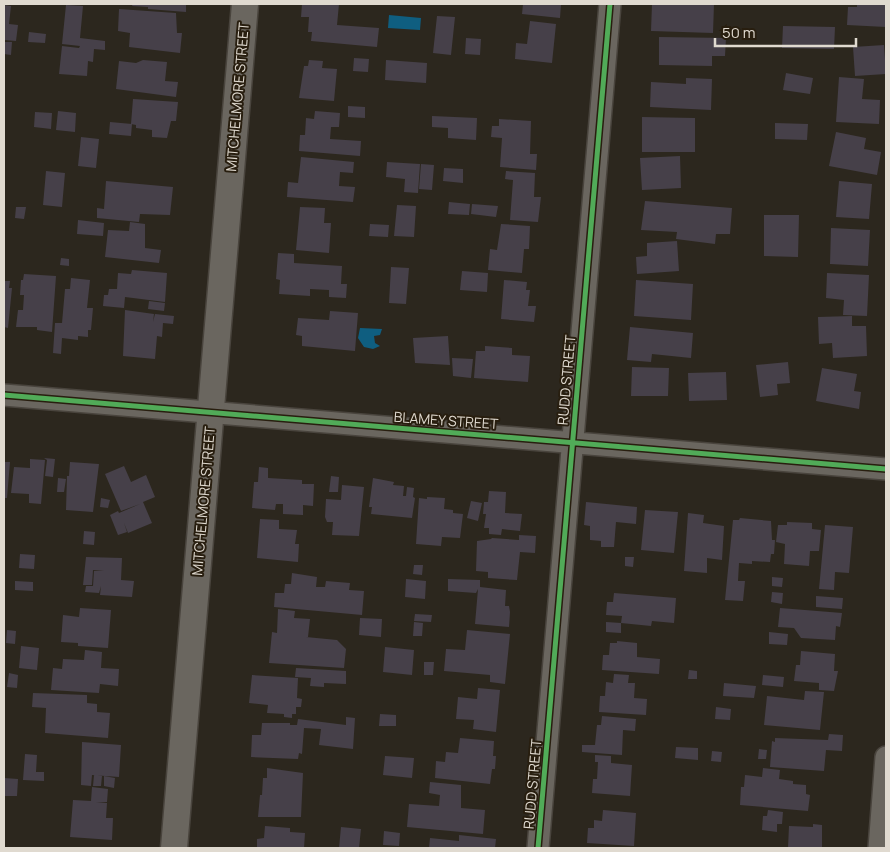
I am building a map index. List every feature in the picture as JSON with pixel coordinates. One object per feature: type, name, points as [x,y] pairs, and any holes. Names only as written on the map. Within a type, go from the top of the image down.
[{"type":"street","name":"MITCHELMORE STREET","points":[[174,848],[245,4]]},
{"type":"street","name":"RUDD STREET","points":[[538,848],[610,4]]},
{"type":"street","name":"BLAMEY STREET","points":[[4,395],[886,469]]},
{"type":"street","points":[[879,848],[886,757]]},
{"type":"water","points":[[389,15],[421,18],[420,30],[388,28]]},
{"type":"water","points":[[360,328],[382,329],[380,335],[374,336],[375,343],[380,346],[373,349],[364,347],[358,338]]},
{"type":"building","points":[[133,4],[186,4],[186,12],[148,9],[148,7],[132,6]]},
{"type":"building","points":[[302,4],[339,4],[337,25],[379,28],[377,47],[311,41],[312,32],[308,32],[309,17],[301,17]]},
{"type":"building","points":[[523,4],[561,4],[560,18],[522,14]]},
{"type":"building","points":[[652,4],[714,4],[713,33],[651,31]]},
{"type":"building","points":[[857,4],[886,4],[886,27],[847,25],[848,7],[857,7]]},
{"type":"building","points":[[4,5],[11,6],[9,24],[18,25],[16,41],[4,40]]},
{"type":"building","points":[[66,5],[83,6],[80,38],[105,41],[105,50],[94,49],[93,62],[88,61],[87,76],[59,74],[62,46],[79,48],[80,46],[62,44]]},
{"type":"building","points":[[119,9],[176,13],[177,33],[182,33],[180,53],[129,47],[130,33],[118,31]]},
{"type":"building","points":[[437,16],[455,17],[451,55],[433,53]]},
{"type":"building","points":[[530,21],[556,24],[552,63],[515,59],[516,43],[527,44]]},
{"type":"building","points":[[783,26],[835,27],[834,49],[782,48]]},
{"type":"building","points":[[29,32],[46,34],[45,43],[28,42]]},
{"type":"building","points":[[659,37],[726,38],[725,56],[712,56],[712,66],[659,65]]},
{"type":"building","points":[[466,38],[481,39],[480,55],[465,54]]},
{"type":"building","points":[[4,42],[12,42],[11,55],[4,54]]},
{"type":"building","points":[[884,45],[886,74],[855,76],[853,47]]},
{"type":"building","points":[[354,58],[369,59],[368,72],[353,71]]},
{"type":"building","points":[[143,60],[167,62],[165,81],[178,82],[176,97],[116,89],[119,61],[136,63]]},
{"type":"building","points":[[309,60],[323,61],[322,68],[337,69],[334,101],[299,98],[304,66],[308,66]]},
{"type":"building","points":[[386,60],[427,63],[426,83],[385,80]]},
{"type":"building","points":[[786,73],[813,78],[810,94],[783,90]]},
{"type":"building","points":[[839,77],[864,79],[862,99],[880,100],[879,124],[836,122]]},
{"type":"building","points":[[686,78],[712,79],[711,110],[650,107],[651,82],[686,84]]},
{"type":"building","points":[[133,99],[178,102],[176,121],[171,121],[167,138],[152,137],[152,130],[136,128],[136,125],[131,124]]},
{"type":"building","points":[[348,106],[365,107],[365,118],[348,117]]},
{"type":"building","points":[[58,111],[76,113],[75,132],[56,130]]},
{"type":"building","points":[[315,111],[340,113],[339,127],[331,127],[330,139],[361,141],[360,156],[299,151],[300,135],[305,135],[306,118],[314,119]]},
{"type":"building","points":[[35,112],[52,113],[51,129],[34,127]]},
{"type":"building","points":[[432,116],[477,118],[476,140],[448,138],[448,128],[432,127]]},
{"type":"building","points":[[642,117],[695,118],[695,152],[642,152]]},
{"type":"building","points":[[499,119],[531,121],[530,154],[537,154],[536,170],[500,167],[502,138],[491,137],[492,126],[499,126]]},
{"type":"building","points":[[110,122],[132,124],[131,136],[109,134]]},
{"type":"building","points":[[775,123],[808,124],[807,140],[775,139]]},
{"type":"building","points":[[836,132],[866,138],[864,149],[881,152],[877,175],[829,166]]},
{"type":"building","points":[[81,137],[99,139],[96,168],[78,166]]},
{"type":"building","points":[[680,156],[681,188],[642,190],[640,158]]},
{"type":"building","points":[[301,157],[354,162],[353,173],[340,172],[339,186],[355,187],[353,202],[287,197],[288,182],[298,183]]},
{"type":"building","points":[[387,162],[420,164],[418,193],[404,192],[405,179],[386,177]]},
{"type":"building","points":[[421,164],[434,165],[432,190],[419,189]]},
{"type":"building","points":[[444,168],[463,169],[463,183],[443,181]]},
{"type":"building","points":[[46,171],[65,173],[62,207],[43,205]]},
{"type":"building","points":[[506,171],[535,173],[534,197],[541,197],[538,222],[510,220],[513,180],[505,179]]},
{"type":"building","points":[[106,181],[173,187],[170,215],[140,214],[139,222],[97,218],[97,208],[104,209]]},
{"type":"building","points":[[839,181],[872,184],[869,219],[836,217]]},
{"type":"building","points":[[645,201],[732,208],[730,234],[716,234],[715,244],[676,239],[677,232],[641,230]]},
{"type":"building","points":[[449,202],[470,204],[469,215],[448,214]]},
{"type":"building","points":[[472,204],[498,206],[496,217],[471,214]]},
{"type":"building","points":[[397,205],[416,206],[414,237],[394,236]]},
{"type":"building","points":[[16,207],[26,207],[24,219],[15,218]]},
{"type":"building","points":[[300,207],[325,208],[324,223],[331,223],[329,253],[296,250]]},
{"type":"building","points":[[764,215],[799,215],[798,257],[764,256]]},
{"type":"building","points":[[78,220],[104,223],[103,236],[77,234]]},
{"type":"building","points":[[130,222],[145,224],[145,248],[161,250],[159,263],[105,257],[108,230],[129,231]]},
{"type":"building","points":[[370,224],[389,225],[388,237],[369,236]]},
{"type":"building","points":[[501,224],[530,226],[529,249],[524,249],[522,273],[488,270],[490,249],[497,250]]},
{"type":"building","points":[[831,228],[870,230],[868,266],[830,264]]},
{"type":"building","points":[[677,241],[679,271],[637,274],[636,257],[647,256],[647,243]]},
{"type":"building","points":[[278,253],[294,254],[294,263],[342,266],[341,284],[347,284],[346,298],[329,297],[329,290],[310,289],[310,296],[279,294],[280,280],[276,279]]},
{"type":"building","points":[[61,258],[69,259],[69,266],[60,265]]},
{"type":"building","points":[[391,267],[409,268],[406,304],[389,303]]},
{"type":"building","points":[[132,270],[167,273],[165,302],[125,297],[124,308],[103,306],[104,295],[108,295],[109,289],[117,289],[118,273],[131,274]]},
{"type":"building","points":[[462,271],[488,273],[487,292],[460,290]]},
{"type":"building","points":[[827,273],[869,275],[867,316],[843,315],[844,300],[826,298]]},
{"type":"building","points":[[24,274],[56,276],[52,332],[37,330],[37,327],[16,327],[18,310],[23,310],[24,295],[20,295],[21,280],[23,280]]},
{"type":"building","points":[[71,278],[90,280],[87,308],[93,308],[91,330],[88,330],[88,337],[78,336],[78,340],[62,338],[61,354],[53,353],[55,323],[62,323],[65,289],[70,289]]},
{"type":"building","points":[[504,280],[527,282],[526,290],[530,290],[528,306],[536,306],[534,322],[501,319]]},
{"type":"building","points":[[636,280],[693,284],[691,320],[634,316]]},
{"type":"building","points":[[4,281],[10,281],[9,288],[12,288],[8,328],[4,327]]},
{"type":"building","points":[[149,301],[165,303],[164,311],[148,309]]},
{"type":"building","points":[[125,310],[154,314],[153,322],[155,314],[174,316],[173,324],[163,323],[162,337],[157,336],[155,359],[123,356]]},
{"type":"building","points":[[330,311],[358,313],[355,351],[302,346],[302,336],[296,335],[298,318],[329,320]]},
{"type":"building","points":[[852,316],[852,326],[866,326],[867,356],[833,358],[832,343],[819,344],[818,317]]},
{"type":"building","points":[[630,327],[693,333],[691,358],[652,354],[651,362],[627,360]]},
{"type":"building","points":[[448,336],[450,365],[415,363],[413,338]]},
{"type":"building","points":[[485,346],[512,348],[512,355],[530,356],[528,382],[474,378],[476,351],[485,351]]},
{"type":"building","points":[[452,358],[473,359],[471,378],[453,376]]},
{"type":"building","points":[[788,362],[790,383],[777,384],[778,395],[760,397],[756,365]]},
{"type":"building","points":[[632,367],[669,368],[668,396],[631,396]]},
{"type":"building","points":[[822,368],[857,374],[854,391],[861,392],[859,409],[816,401]]},
{"type":"building","points":[[726,372],[727,400],[689,401],[688,373]]},
{"type":"building","points":[[44,458],[55,459],[53,477],[45,476],[47,460]]},
{"type":"building","points":[[30,459],[45,460],[41,504],[29,503],[29,494],[11,493],[14,467],[30,468]]},
{"type":"building","points":[[4,462],[10,462],[7,498],[4,498]]},
{"type":"building","points":[[70,462],[99,464],[93,512],[66,510],[67,476],[69,476]]},
{"type":"building","points":[[124,466],[131,482],[146,475],[155,497],[143,502],[152,523],[128,533],[124,523],[127,532],[118,535],[110,515],[118,511],[119,513],[140,504],[121,511],[105,474]]},
{"type":"building","points":[[259,467],[268,468],[268,478],[302,480],[302,484],[314,484],[313,506],[303,505],[303,515],[283,514],[283,504],[276,504],[275,510],[252,508],[254,482],[258,482]]},
{"type":"building","points":[[331,476],[339,477],[338,492],[329,492]]},
{"type":"building","points":[[58,478],[66,479],[64,492],[57,492]]},
{"type":"building","points":[[373,478],[394,482],[393,485],[404,486],[403,496],[406,496],[407,487],[414,488],[413,497],[415,498],[412,518],[371,514],[372,507],[369,507]]},
{"type":"building","points":[[342,485],[364,487],[359,536],[332,535],[333,522],[327,522],[325,517],[326,499],[341,500]]},
{"type":"building","points":[[489,491],[506,492],[505,513],[522,514],[520,531],[502,529],[501,535],[489,534],[489,528],[484,528],[486,514],[483,514],[484,502],[488,502]]},
{"type":"building","points":[[427,497],[445,498],[444,509],[453,510],[453,513],[463,514],[460,538],[442,537],[441,546],[416,544],[419,498],[427,499]]},
{"type":"building","points":[[101,498],[110,500],[108,508],[100,507]]},
{"type":"building","points":[[471,501],[482,503],[478,521],[467,518]]},
{"type":"building","points":[[586,502],[637,507],[636,524],[616,522],[614,547],[601,547],[601,541],[590,540],[590,526],[584,525]]},
{"type":"building","points":[[645,510],[678,512],[674,553],[641,550]]},
{"type":"building","points":[[688,513],[704,515],[703,523],[724,526],[722,560],[707,558],[707,573],[684,571]]},
{"type":"building","points":[[740,518],[771,521],[772,540],[775,540],[774,554],[771,554],[770,562],[752,561],[752,564],[739,563],[738,581],[745,581],[743,601],[725,600],[733,520],[739,520]]},
{"type":"building","points":[[260,519],[279,520],[279,529],[297,530],[295,544],[299,544],[298,562],[257,558]]},
{"type":"building","points":[[787,522],[812,523],[812,529],[821,530],[819,551],[810,551],[809,566],[784,564],[785,544],[776,542],[778,525],[787,525]]},
{"type":"building","points":[[825,525],[853,527],[849,573],[835,572],[834,590],[819,589]]},
{"type":"building","points":[[84,531],[95,532],[94,545],[83,544]]},
{"type":"building","points":[[519,535],[536,536],[535,553],[520,552],[517,580],[488,578],[488,572],[476,571],[477,541],[492,538],[519,540]]},
{"type":"building","points":[[20,554],[35,555],[34,569],[19,568]]},
{"type":"building","points":[[86,557],[122,558],[121,580],[134,581],[132,597],[100,595],[101,586],[99,593],[85,592],[86,586],[93,586],[94,571],[104,571],[93,570],[92,585],[83,585]]},
{"type":"building","points":[[625,557],[634,557],[633,567],[625,566]]},
{"type":"building","points":[[414,565],[423,565],[422,575],[413,574]]},
{"type":"building","points":[[292,573],[317,577],[316,587],[325,587],[326,581],[350,583],[349,590],[364,591],[362,615],[274,607],[275,593],[284,593],[285,584],[291,584]]},
{"type":"building","points":[[772,577],[783,578],[782,587],[772,586]]},
{"type":"building","points":[[406,579],[426,581],[425,599],[405,597]]},
{"type":"building","points":[[448,579],[480,580],[480,587],[506,590],[505,606],[509,606],[509,627],[475,624],[478,589],[476,593],[448,591]]},
{"type":"building","points":[[15,581],[33,582],[33,591],[15,590]]},
{"type":"building","points":[[772,592],[783,593],[782,604],[771,602]]},
{"type":"building","points":[[614,593],[676,598],[674,623],[652,621],[651,626],[621,623],[622,616],[606,615],[607,602],[613,602]]},
{"type":"building","points":[[816,596],[843,598],[842,609],[816,607]]},
{"type":"building","points":[[80,608],[111,610],[108,648],[78,646],[78,643],[61,642],[63,615],[79,617]]},
{"type":"building","points":[[780,608],[842,613],[840,627],[836,626],[835,640],[801,638],[794,628],[778,627]]},
{"type":"building","points":[[278,609],[295,611],[294,618],[310,619],[308,637],[306,637],[337,640],[346,649],[344,668],[269,663],[272,632],[277,633]]},
{"type":"building","points":[[415,614],[432,615],[431,622],[414,621]]},
{"type":"building","points":[[360,618],[382,619],[381,637],[359,635]]},
{"type":"building","points":[[414,622],[423,623],[422,636],[413,636]]},
{"type":"building","points":[[606,622],[621,623],[621,633],[606,632]]},
{"type":"building","points":[[7,630],[16,631],[15,644],[6,643]]},
{"type":"building","points":[[467,630],[510,634],[505,684],[490,682],[490,675],[444,671],[446,649],[465,650]]},
{"type":"building","points":[[769,632],[788,634],[787,645],[769,644]]},
{"type":"building","points":[[617,641],[637,643],[637,657],[660,659],[659,674],[602,670],[603,655],[609,655],[610,643],[617,643]]},
{"type":"building","points":[[21,646],[39,648],[37,670],[19,668]]},
{"type":"building","points":[[385,647],[414,650],[412,675],[383,672]]},
{"type":"building","points":[[85,650],[102,652],[101,668],[119,669],[118,686],[100,684],[99,693],[51,690],[53,668],[62,669],[63,659],[84,660]]},
{"type":"building","points":[[801,651],[835,654],[834,671],[838,671],[834,691],[819,690],[819,683],[794,681],[796,665],[800,665]]},
{"type":"building","points":[[424,662],[434,662],[433,675],[424,675]]},
{"type":"building","points":[[296,668],[346,671],[346,684],[324,683],[324,687],[310,686],[311,678],[295,677]]},
{"type":"building","points":[[689,670],[697,671],[697,679],[688,679]]},
{"type":"building","points":[[9,673],[18,675],[17,688],[7,687]]},
{"type":"building","points":[[614,674],[629,675],[628,683],[635,683],[634,698],[647,699],[646,715],[599,712],[600,696],[605,696],[606,682],[613,683]]},
{"type":"building","points":[[252,675],[298,678],[297,698],[302,699],[301,707],[296,707],[296,714],[292,714],[292,718],[284,717],[284,714],[267,713],[268,705],[249,703]]},
{"type":"building","points":[[763,675],[784,677],[783,687],[762,685]]},
{"type":"building","points":[[724,683],[756,686],[754,698],[723,696]]},
{"type":"building","points":[[478,688],[500,690],[496,732],[473,729],[474,720],[456,719],[458,697],[477,699]]},
{"type":"building","points":[[805,691],[824,692],[820,730],[764,725],[767,696],[804,700]]},
{"type":"building","points":[[33,693],[87,695],[87,703],[97,704],[97,712],[110,713],[108,738],[45,733],[46,708],[32,707]]},
{"type":"building","points":[[716,707],[731,709],[730,720],[715,719]]},
{"type":"building","points":[[380,714],[396,715],[396,726],[379,726]]},
{"type":"building","points":[[602,716],[636,719],[635,731],[623,730],[622,755],[582,752],[582,745],[595,745],[597,725],[601,725]]},
{"type":"building","points":[[346,717],[355,718],[353,749],[319,745],[321,729],[304,728],[302,754],[299,753],[298,759],[251,757],[252,735],[261,735],[262,723],[290,723],[290,725],[297,725],[298,719],[346,725]]},
{"type":"building","points":[[829,734],[843,735],[842,751],[826,750],[824,771],[770,767],[772,741],[775,742],[775,738],[828,740]]},
{"type":"building","points":[[460,738],[494,741],[493,756],[496,756],[495,769],[492,769],[490,784],[435,778],[436,761],[445,762],[446,752],[458,753]]},
{"type":"building","points":[[82,742],[121,745],[119,777],[92,775],[91,786],[81,785]]},
{"type":"building","points":[[676,747],[698,748],[698,760],[675,758]]},
{"type":"building","points":[[759,749],[767,750],[766,759],[758,759]]},
{"type":"building","points":[[712,751],[722,752],[721,762],[711,761]]},
{"type":"building","points":[[25,754],[37,755],[36,772],[44,772],[44,781],[23,780]]},
{"type":"building","points":[[595,755],[611,756],[611,763],[632,765],[630,796],[592,793],[593,779],[597,779],[598,762],[595,762]]},
{"type":"building","points":[[385,756],[414,758],[412,778],[383,775]]},
{"type":"building","points":[[267,768],[303,773],[301,817],[258,817],[263,778],[267,778]]},
{"type":"building","points":[[763,768],[780,770],[779,779],[793,781],[793,784],[806,785],[806,794],[810,795],[808,811],[740,805],[741,787],[744,787],[745,775],[762,777]]},
{"type":"building","points":[[94,775],[102,776],[101,786],[93,786]]},
{"type":"building","points":[[104,776],[115,778],[114,788],[104,786]]},
{"type":"building","points":[[4,778],[18,779],[17,796],[4,796]]},
{"type":"building","points":[[430,782],[461,785],[461,808],[485,810],[483,834],[407,827],[409,804],[439,806],[440,795],[429,793]]},
{"type":"building","points":[[92,787],[108,789],[107,802],[96,802],[107,803],[106,818],[113,818],[112,840],[70,837],[73,800],[91,801]]},
{"type":"building","points":[[603,810],[636,813],[634,846],[587,843],[588,828],[594,828],[594,820],[602,821]]},
{"type":"building","points":[[768,810],[783,812],[782,824],[777,824],[777,832],[762,830],[763,816],[767,816]]},
{"type":"building","points":[[813,824],[822,825],[822,848],[788,848],[789,826],[813,827]]},
{"type":"building","points":[[265,826],[290,828],[290,832],[305,833],[304,848],[257,848],[257,839],[264,838]]},
{"type":"building","points":[[341,827],[361,829],[359,848],[339,848]]},
{"type":"building","points":[[384,831],[400,833],[399,846],[383,845]]},
{"type":"building","points":[[459,835],[496,839],[495,848],[429,848],[430,838],[459,841]]},
{"type":"cycle path","points":[[538,848],[610,4]]},
{"type":"cycle path","points":[[4,395],[886,469]]}]
